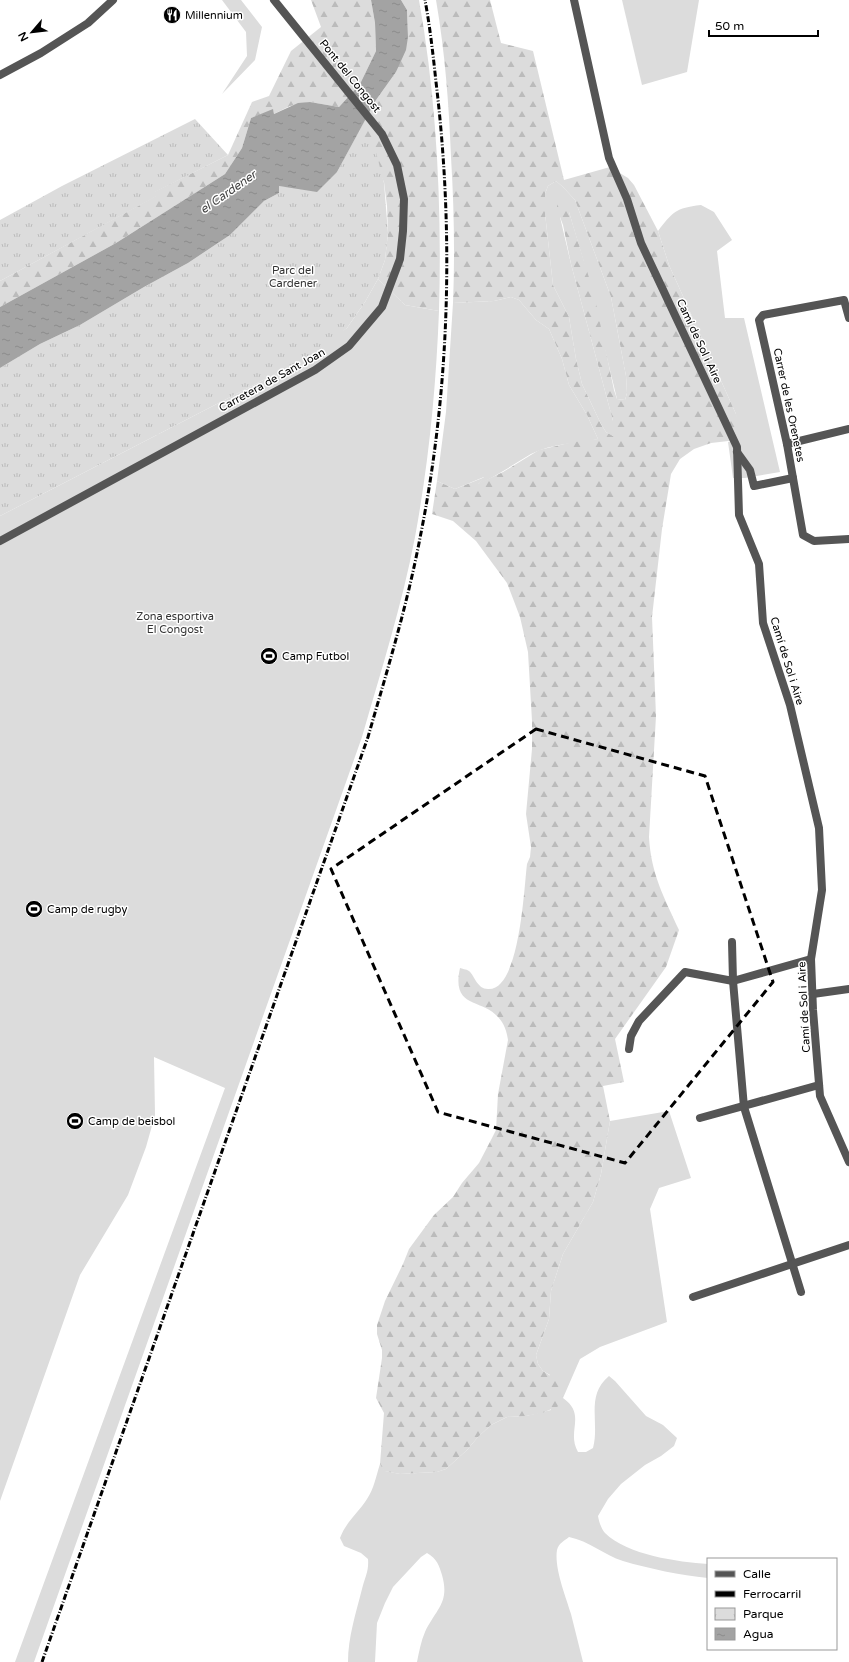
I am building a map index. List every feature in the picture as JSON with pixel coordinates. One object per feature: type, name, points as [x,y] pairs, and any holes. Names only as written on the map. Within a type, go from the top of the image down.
[{"type":"street","points":[[0,75],[41,53],[88,23],[113,0]]},
{"type":"street","name":"Pont del Congost","points":[[274,0],[382,134]]},
{"type":"street","name":"Camí de Sol i Aire","points":[[574,0],[609,158],[627,199],[640,242],[737,447],[739,515],[759,564],[763,623],[790,706],[819,828],[822,890],[811,959],[819,1085],[820,1096],[849,1162]]},
{"type":"street","name":"Carretera de Sant Joan","points":[[0,541],[316,370],[349,346],[382,307],[400,260],[404,199],[397,165],[382,134]]},
{"type":"street","name":"Carrer de les Orenetes","points":[[849,318],[844,300],[763,315],[759,320],[787,444],[803,536],[814,541],[849,539]]},
{"type":"street","points":[[787,444],[849,429]]},
{"type":"street","points":[[737,452],[750,470],[754,486],[793,478]]},
{"type":"street","points":[[732,942],[733,981],[744,1107],[800,1292]]},
{"type":"street","points":[[629,1049],[631,1036],[639,1021],[685,972],[733,981],[811,959]]},
{"type":"street","points":[[813,994],[849,989]]},
{"type":"street","points":[[700,1118],[819,1085]]},
{"type":"street","points":[[693,1297],[849,1245]]},
{"type":"highlighted area","points":[[536,729],[705,776],[773,982],[625,1163],[438,1112],[331,869]]},
{"type":"green space","points":[[222,0],[241,0],[262,27],[255,60],[222,94],[247,56],[246,32]]},
{"type":"green space","points":[[311,0],[371,0],[375,23],[376,51],[360,84],[339,107],[310,102],[290,106],[274,114],[273,110],[251,118],[242,148],[225,174],[116,243],[0,307],[0,281],[156,196],[154,192],[228,155],[252,102],[269,96],[291,51],[321,27]]},
{"type":"green space","points":[[401,0],[419,0],[430,77],[439,194],[439,311],[405,305],[378,279],[385,260],[388,233],[384,182],[359,131],[376,100],[396,72],[408,37],[407,10]]},
{"type":"green space","points":[[436,0],[490,0],[501,43],[533,51],[564,180],[610,167],[628,178],[634,185],[658,231],[669,265],[736,414],[738,422],[737,440],[711,443],[694,449],[680,459],[671,474],[662,529],[652,617],[656,716],[649,837],[655,874],[663,896],[679,930],[666,967],[615,1039],[624,1082],[603,1086],[610,1121],[601,1174],[593,1202],[563,1254],[551,1291],[549,1319],[536,1355],[538,1364],[543,1371],[557,1380],[563,1398],[559,1406],[542,1413],[507,1417],[491,1425],[446,1469],[437,1472],[400,1474],[384,1471],[380,1464],[384,1413],[376,1398],[382,1358],[382,1350],[377,1334],[377,1325],[385,1301],[409,1249],[434,1215],[453,1197],[462,1183],[479,1163],[496,1130],[498,1094],[508,1040],[507,1034],[498,1017],[491,1011],[464,997],[460,990],[458,981],[460,968],[469,971],[481,987],[488,989],[499,985],[507,974],[514,956],[518,936],[522,914],[527,864],[530,857],[531,847],[526,814],[532,749],[532,721],[528,652],[520,617],[507,583],[476,541],[453,521],[432,514],[437,481],[455,489],[485,477],[478,484],[503,472],[539,450],[573,442],[598,439],[587,415],[569,385],[562,359],[549,329],[536,320],[519,300],[511,297],[494,301],[453,303],[454,249],[449,118],[442,39]],"holes":[[[556,181],[575,200],[611,297],[626,376],[627,393],[625,400],[617,399],[614,390],[594,294],[569,212],[565,204],[557,201],[557,209],[563,225],[571,264],[613,421],[613,436],[606,432],[601,424],[582,384],[569,317],[553,285],[545,213],[545,194],[548,186]]]},
{"type":"green space","points":[[622,0],[699,0],[687,72],[642,85]]},
{"type":"green space","points":[[195,119],[228,155],[155,192],[157,196],[0,281],[0,220],[62,186]]},
{"type":"green space","name":"Parc del Cardener","points":[[359,131],[376,152],[384,183],[388,233],[385,260],[378,279],[365,302],[347,328],[317,351],[275,374],[0,516],[0,368],[40,344],[80,325],[188,263],[230,235],[264,201],[279,193],[279,186],[290,187],[337,172]]},
{"type":"green space","points":[[556,181],[575,200],[611,297],[626,376],[627,393],[625,400],[617,399],[583,259],[569,212],[560,217],[613,421],[613,436],[606,432],[601,424],[582,384],[569,317],[553,285],[545,213],[545,194],[548,186]]},
{"type":"green space","points":[[701,205],[714,212],[732,240],[717,251],[725,318],[744,318],[780,472],[745,478],[733,478],[728,442],[737,440],[736,414],[669,265],[658,231],[667,219],[675,212],[685,208]]},
{"type":"green space","name":"Zona esportiva El Congost","points":[[378,279],[405,305],[439,311],[434,396],[428,452],[415,537],[398,613],[362,737],[34,1662],[15,1662],[225,1088],[154,1057],[155,1115],[146,1147],[128,1195],[80,1275],[0,1501],[0,516],[275,374],[347,328],[365,302]]},
{"type":"green space","points":[[511,297],[519,300],[536,320],[549,329],[562,359],[569,385],[587,415],[598,439],[539,450],[477,485],[484,477],[455,489],[437,481],[446,412],[453,303],[494,301]]},
{"type":"green space","points":[[669,1111],[691,1178],[659,1188],[650,1209],[667,1322],[600,1347],[580,1359],[563,1398],[570,1404],[574,1411],[574,1437],[578,1452],[586,1452],[593,1448],[595,1438],[595,1401],[597,1392],[609,1376],[646,1416],[663,1425],[677,1438],[674,1446],[661,1456],[645,1465],[621,1484],[608,1499],[598,1518],[605,1533],[626,1547],[639,1552],[668,1559],[707,1564],[707,1578],[644,1567],[623,1561],[569,1537],[562,1542],[557,1550],[557,1565],[583,1662],[417,1662],[424,1635],[441,1605],[444,1592],[444,1585],[439,1565],[427,1553],[421,1557],[393,1587],[385,1603],[377,1623],[375,1662],[348,1662],[351,1634],[367,1571],[368,1559],[361,1553],[344,1546],[340,1538],[345,1527],[364,1504],[369,1495],[380,1464],[385,1471],[400,1474],[437,1472],[446,1469],[491,1425],[507,1417],[526,1416],[551,1410],[550,1375],[543,1371],[538,1364],[536,1355],[549,1319],[551,1291],[563,1254],[593,1202],[601,1174],[610,1121]]},
{"type":"water","name":"el Cardener","points":[[371,0],[401,0],[407,10],[408,37],[406,50],[396,72],[376,100],[337,172],[317,192],[279,186],[279,193],[264,201],[230,235],[188,263],[80,325],[40,344],[0,368],[0,307],[116,243],[225,174],[242,148],[251,118],[273,109],[274,114],[298,103],[310,102],[339,107],[360,84],[376,51],[375,23]]},
{"type":"railway","points":[[42,1662],[368,737],[409,588],[430,482],[438,425],[446,310],[447,253],[442,139],[433,51],[425,0]]},
{"type":"place","name":"Millennium","points":[[172,15]]},
{"type":"place","name":"Camp Futbol","points":[[269,656]]},
{"type":"place","name":"Camp de rugby","points":[[34,909]]},
{"type":"place","name":"Camp de beisbol","points":[[75,1121]]}]
